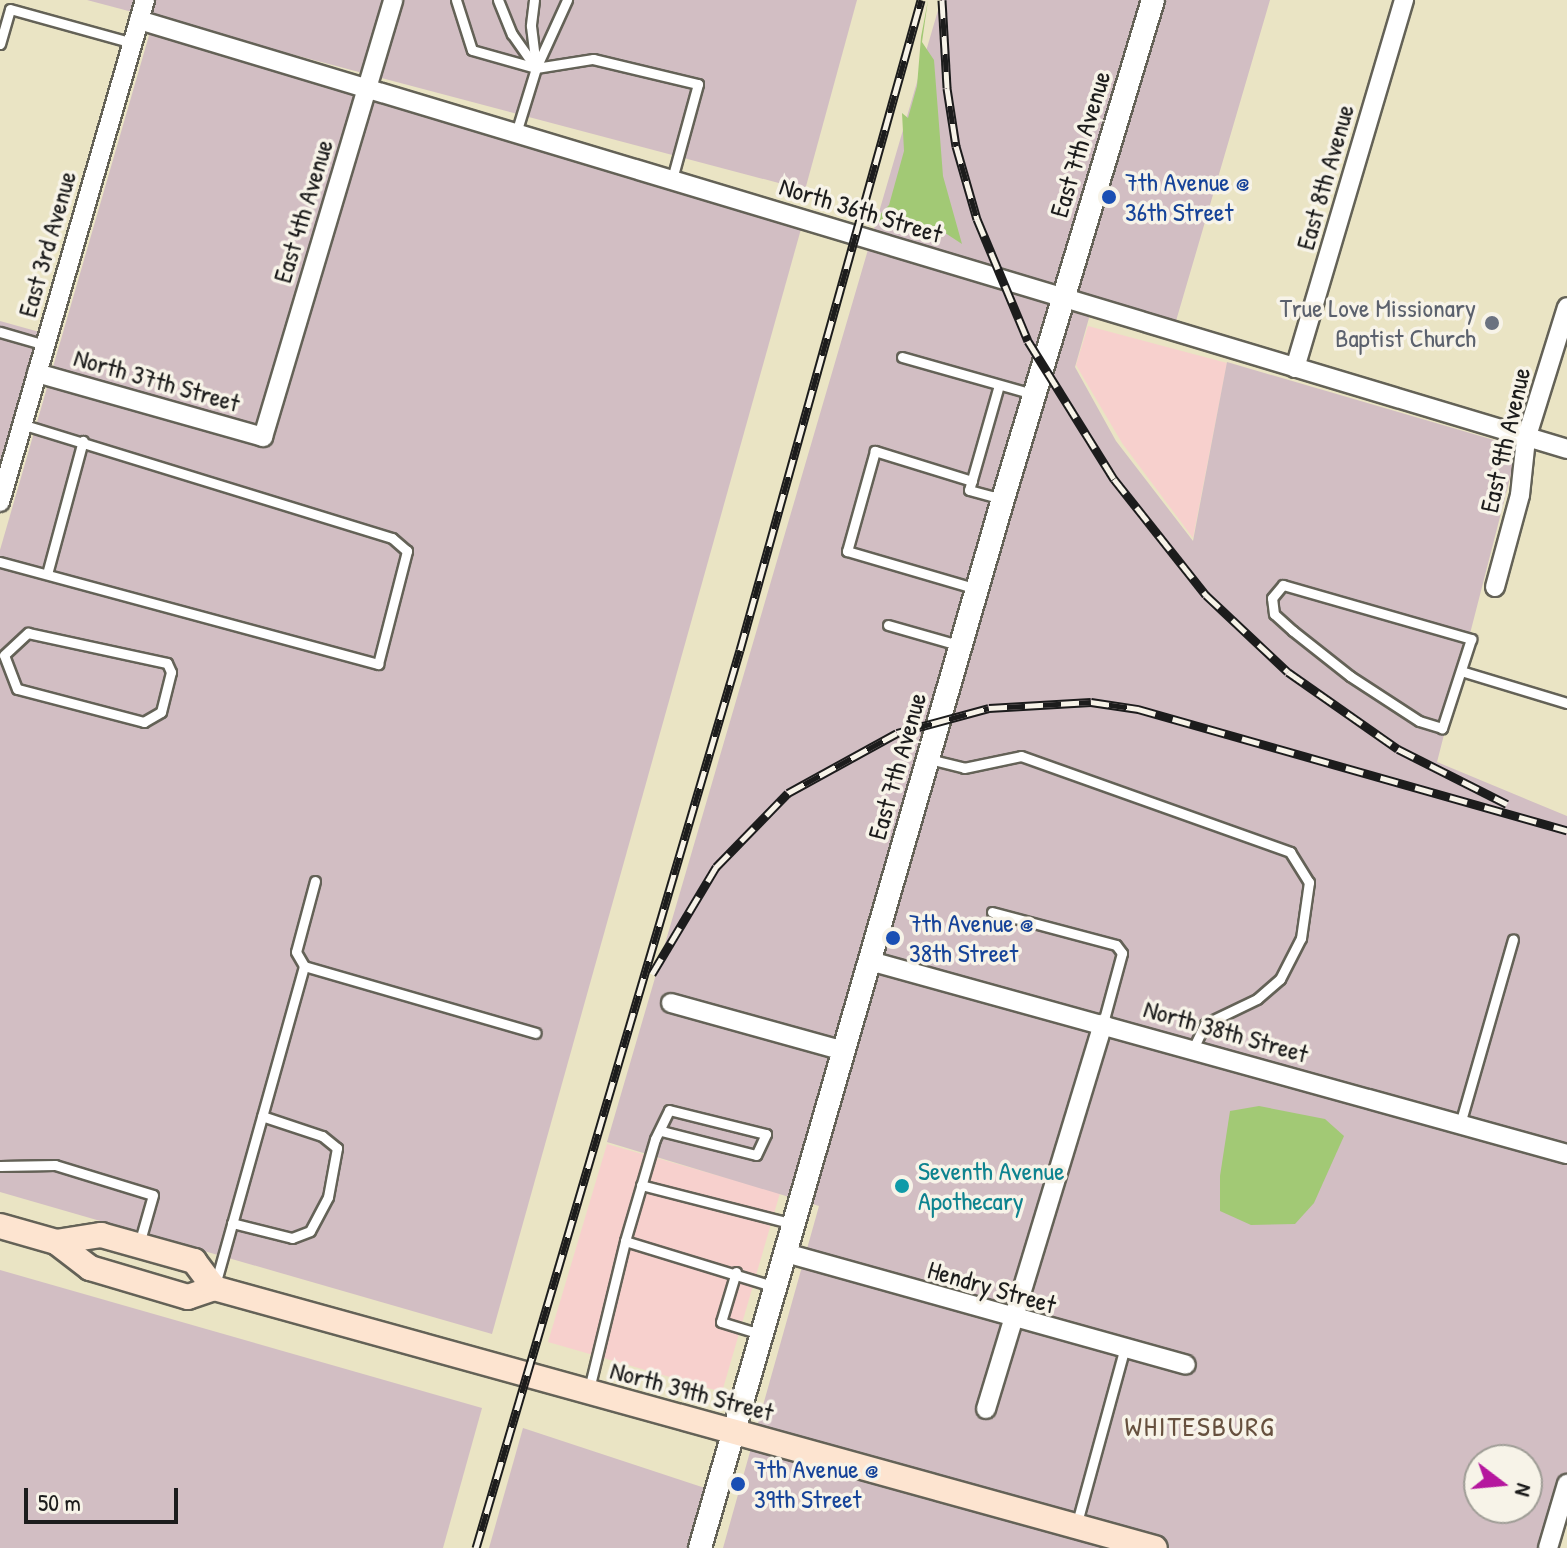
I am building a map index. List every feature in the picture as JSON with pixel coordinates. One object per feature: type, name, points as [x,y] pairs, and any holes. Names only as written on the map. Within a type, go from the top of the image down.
[{"type":"main road","name":"North 39th Street","points":[[0,1226],[56,1242],[90,1268],[188,1297],[214,1288],[1155,1548]]},
{"type":"main road","name":"North 39th Street","points":[[56,1242],[101,1235],[194,1261],[214,1288]]},
{"type":"street","name":"East 3rd Avenue","points":[[0,502],[145,0]]},
{"type":"street","name":"East 4th Avenue","points":[[263,437],[393,0]]},
{"type":"street","name":"East 7th Avenue","points":[[700,1548],[1003,499],[1153,0]]},
{"type":"street","name":"East 8th Avenue","points":[[1295,368],[1404,0]]},
{"type":"street","name":"North 36th Street","points":[[139,20],[1567,449]]},
{"type":"street","name":"East 9th Avenue","points":[[1495,587],[1520,495],[1526,439],[1567,307]]},
{"type":"street","name":"North 37th Street","points":[[37,373],[263,437]]},
{"type":"street","name":"North 38th Street","points":[[870,961],[1103,1023],[1567,1154]]},
{"type":"street","points":[[671,1003],[844,1051]]},
{"type":"street","points":[[986,1409],[1103,1023]]},
{"type":"street","name":"Hendry Street","points":[[786,1253],[1011,1321],[1186,1365]]},
{"type":"street","points":[[1548,1548],[1567,1484]]},
{"type":"lane","points":[[456,0],[472,50],[536,68],[593,59],[698,84],[672,179]]},
{"type":"lane","points":[[498,0],[512,34],[536,68]]},
{"type":"lane","points":[[534,0],[531,26],[536,68]]},
{"type":"lane","points":[[516,133],[536,68],[567,0]]},
{"type":"lane","points":[[0,44],[10,9],[133,43]]},
{"type":"lane","points":[[0,332],[45,345]]},
{"type":"lane","points":[[902,357],[1035,394]]},
{"type":"lane","points":[[999,385],[969,490],[1003,499]]},
{"type":"lane","points":[[0,562],[378,664],[407,551],[392,538],[22,424]]},
{"type":"lane","points":[[47,574],[83,441]]},
{"type":"lane","points":[[972,481],[875,451],[847,551],[977,589]]},
{"type":"lane","points":[[1283,585],[1471,639],[1461,671],[1442,728],[1419,721],[1350,676],[1293,631],[1274,614],[1272,598],[1283,585]]},
{"type":"lane","points":[[888,625],[961,646]]},
{"type":"lane","points":[[43,633],[151,657],[167,663],[171,672],[168,696],[161,712],[144,722],[32,696],[9,679],[2,654],[18,638],[43,633]]},
{"type":"lane","points":[[1461,671],[1567,703]]},
{"type":"lane","points":[[929,759],[964,768],[1021,756],[1290,852],[1309,882],[1301,938],[1280,979],[1257,999],[1205,1024],[1193,1049]]},
{"type":"lane","points":[[315,881],[296,952],[304,966],[536,1033]]},
{"type":"lane","points":[[992,912],[1116,945],[1122,953],[1103,1023]]},
{"type":"lane","points":[[1460,1124],[1513,939]]},
{"type":"lane","points":[[214,1288],[304,966]]},
{"type":"lane","points":[[588,1392],[641,1185],[661,1131],[669,1110],[766,1134],[756,1155],[661,1131]]},
{"type":"lane","points":[[232,1223],[292,1238],[310,1231],[328,1197],[337,1148],[322,1136],[262,1116]]},
{"type":"lane","points":[[0,1166],[55,1165],[153,1195],[139,1245]]},
{"type":"lane","points":[[641,1185],[794,1224]]},
{"type":"lane","points":[[625,1241],[736,1272],[775,1288]]},
{"type":"lane","points":[[736,1272],[721,1322],[762,1334]]},
{"type":"lane","points":[[1076,1526],[1124,1351]]},
{"type":"shaded area","points":[[87,0],[857,0],[805,190]]},
{"type":"shaded area","points":[[941,0],[1270,0],[1176,321],[1095,297],[1075,367],[1116,441],[1193,541],[1227,362],[1518,447],[1437,762],[1567,816],[1567,1472],[1546,1548],[723,1548],[819,1206],[607,1142]]},
{"type":"shaded area","points":[[150,32],[801,229],[492,1334],[0,1192],[0,550]]},
{"type":"shaded area","points":[[0,321],[43,333],[0,488]]},
{"type":"shaded area","points":[[1088,326],[1227,363],[1193,538],[1122,443],[1076,365]]},
{"type":"shaded area","points":[[607,1144],[780,1193],[722,1392],[548,1342]]},
{"type":"shaded area","points":[[0,1270],[482,1408],[443,1548],[0,1548]]},
{"type":"shaded area","points":[[523,1428],[714,1491],[698,1548],[489,1548]]},
{"type":"green space","points":[[928,0],[922,42],[934,60],[943,176],[962,244],[936,227],[909,231],[874,221],[889,205],[904,151],[902,113],[908,118],[917,86],[921,37]]},
{"type":"green space","points":[[1259,1106],[1325,1119],[1344,1136],[1314,1203],[1295,1224],[1251,1225],[1220,1211],[1220,1176],[1230,1111]]},
{"type":"railway","points":[[476,1548],[740,650],[921,0]]},
{"type":"railway","points":[[942,0],[947,88],[956,146],[977,219],[1028,341],[1114,479],[1206,595],[1288,672],[1398,749],[1507,804]]},
{"type":"railway","points":[[652,974],[716,867],[788,793],[897,733],[989,708],[1091,702],[1138,709],[1567,830]]},
{"type":"place","name":"7th Avenue @ 36th Street","points":[[1109,197]]},
{"type":"place","name":"True Love Missionary Baptist Church","points":[[1492,323]]},
{"type":"place","name":"7th Avenue @ 38th Street","points":[[893,938]]},
{"type":"place","name":"Seventh Avenue Apothecary","points":[[902,1186]]},
{"type":"place","name":"7th Avenue @ 39th Street","points":[[738,1484]]},
{"type":"district","name":"WHITESBURG","points":[[1200,1426]]}]
